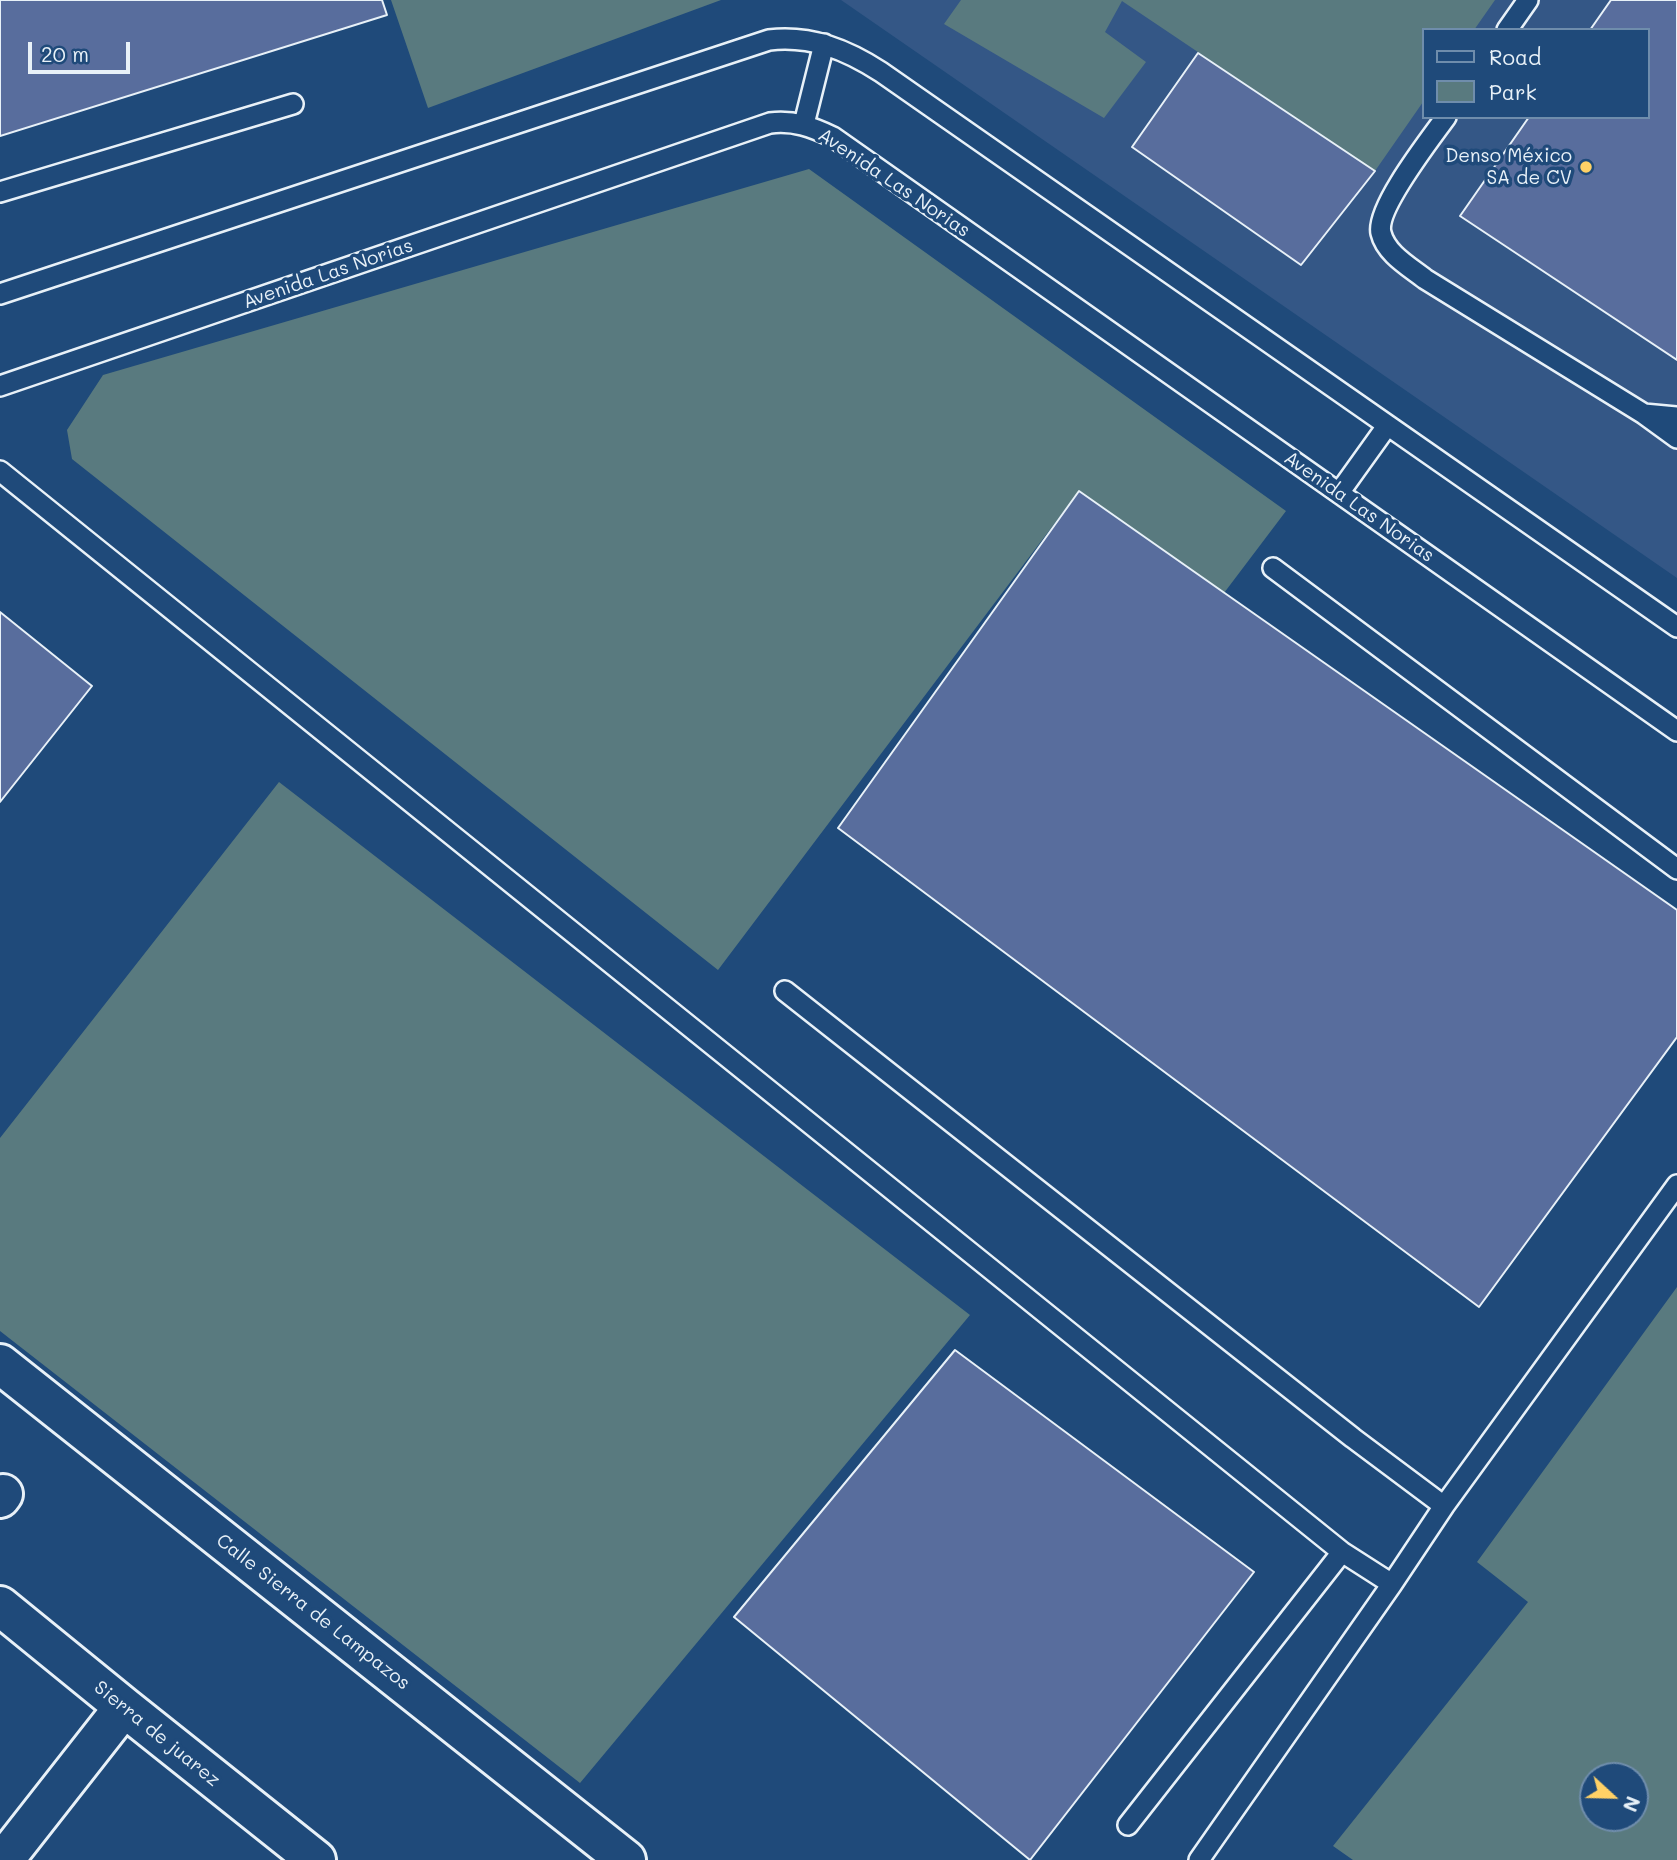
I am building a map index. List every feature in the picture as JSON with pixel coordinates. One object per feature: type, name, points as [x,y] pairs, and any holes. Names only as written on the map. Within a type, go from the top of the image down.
[{"type":"street","name":"Calle Sierra de Lampazos","points":[[0,1364],[626,1860]]},
{"type":"street","name":"Sierra de juarez","points":[[0,1606],[316,1860]]},
{"type":"street","points":[[4,1860],[124,1707]]},
{"type":"lane","points":[[1508,28],[1528,0]]},
{"type":"lane","points":[[0,294],[769,40],[787,37],[824,44],[860,59],[881,72],[1677,627]]},
{"type":"lane","points":[[803,124],[824,44]]},
{"type":"lane","points":[[0,192],[293,104]]},
{"type":"lane","points":[[1445,119],[1399,184],[1381,221],[1380,230],[1384,242],[1395,255],[1425,279],[1644,414],[1677,438]]},
{"type":"lane","name":"Avenida Las Norias","points":[[0,386],[770,122],[803,124],[833,138],[1677,731]]},
{"type":"lane","points":[[1644,414],[1677,417]]},
{"type":"lane","points":[[1339,493],[1387,426]]},
{"type":"lane","points":[[0,471],[1342,1552],[1392,1584]]},
{"type":"lane","points":[[1273,568],[1677,869]]},
{"type":"lane","points":[[785,992],[1444,1506]]},
{"type":"lane","points":[[1199,1860],[1444,1506],[1677,1185]]},
{"type":"lane","points":[[1128,1825],[1342,1552]]},
{"type":"shaded area","points":[[841,0],[1677,0],[1677,578]]},
{"type":"green space","points":[[391,0],[721,0],[428,108]]},
{"type":"green space","points":[[961,0],[1495,0],[1475,28],[1422,28],[1422,103],[1375,171],[1122,1],[1105,32],[1146,62],[1104,118],[944,24]]},
{"type":"green space","points":[[809,169],[1286,511],[1224,593],[1079,491],[718,970],[72,459],[67,430],[103,375]]},
{"type":"green space","points":[[279,782],[970,1315],[580,1783],[0,1331],[0,1138]]},
{"type":"green space","points":[[1677,1287],[1677,1860],[1353,1860],[1333,1846],[1528,1602],[1477,1562]]},
{"type":"building","points":[[0,0],[382,0],[387,15],[0,136]]},
{"type":"building","name":"Denso México SA de CV","points":[[1611,0],[1677,0],[1677,360],[1460,216],[1528,119],[1649,119],[1649,28],[1591,28]]},
{"type":"building","points":[[1198,53],[1375,171],[1301,265],[1132,147]]},
{"type":"building","points":[[1079,491],[1677,910],[1677,1037],[1479,1307],[838,828]]},
{"type":"building","points":[[0,612],[92,686],[0,802]]},
{"type":"building","points":[[955,1350],[1254,1572],[1030,1860],[734,1617]]},
{"type":"place","name":"Denso México SA de CV","points":[[1586,167]]}]
